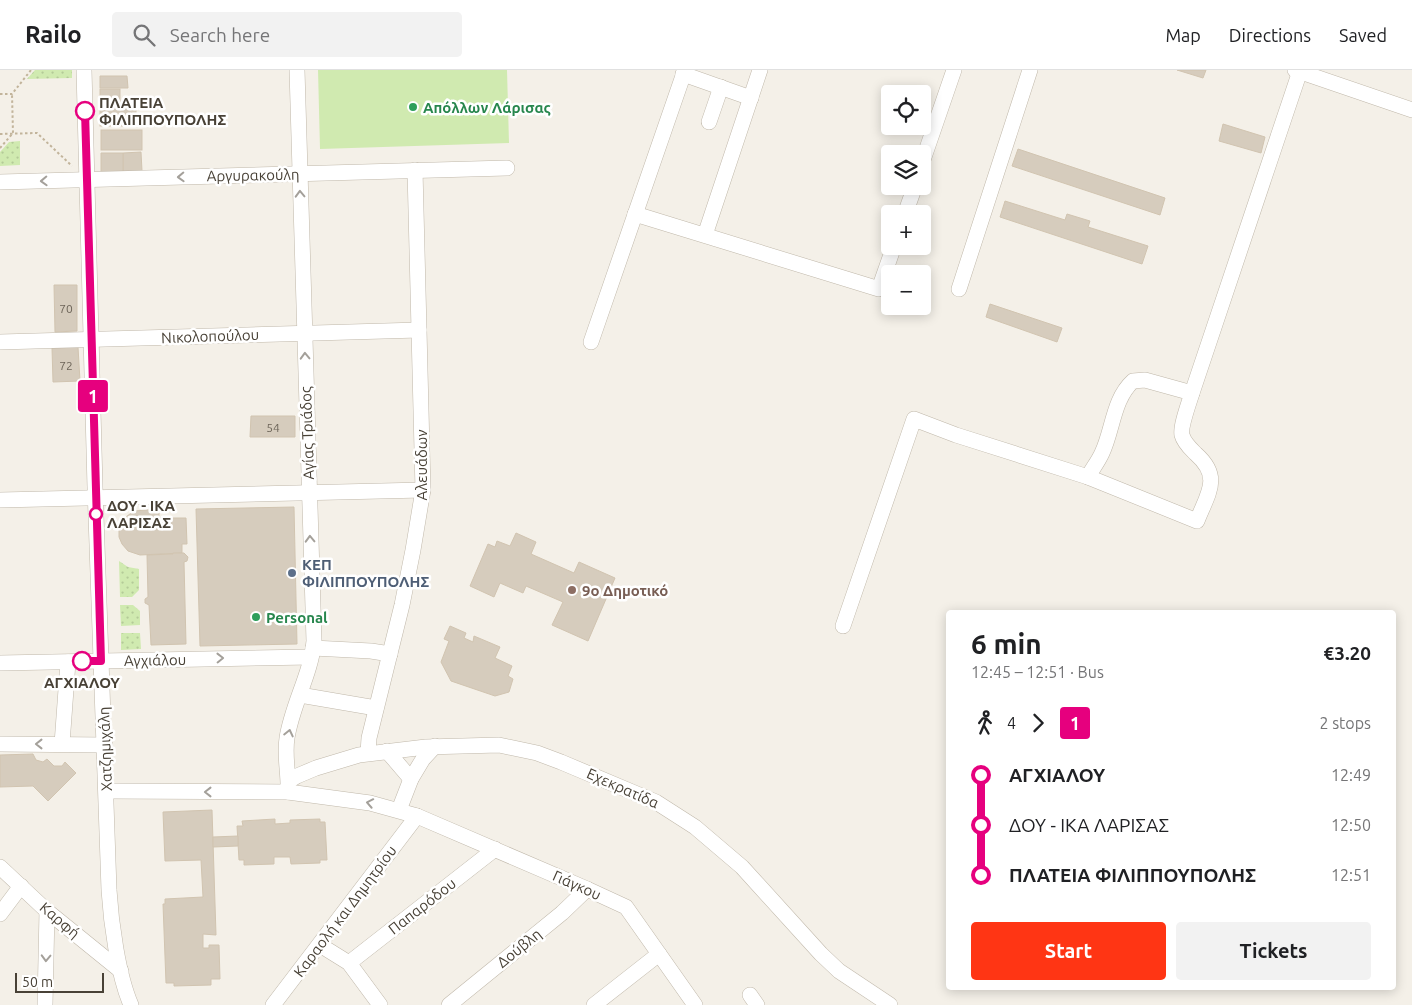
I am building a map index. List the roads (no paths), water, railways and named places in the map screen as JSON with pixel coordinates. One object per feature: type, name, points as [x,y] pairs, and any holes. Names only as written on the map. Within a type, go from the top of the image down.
[{"type":"street","name":"Χατζημιχάλη","points":[[84,70],[95,498],[110,896],[121,971],[131,1005]]},
{"type":"street","name":"Αγίας Τριάδος","points":[[289,787],[286,762],[287,737],[312,652],[297,70]]},
{"type":"street","points":[[705,235],[760,70]]},
{"type":"street","points":[[928,145],[954,70]]},
{"type":"street","points":[[960,288],[1030,70]]},
{"type":"street","points":[[843,626],[914,419],[956,435],[1088,477],[1197,521],[1212,482],[1211,470],[1185,442],[1181,434],[1192,393],[1298,71],[1412,110]]},
{"type":"street","points":[[591,342],[684,72],[751,98]]},
{"type":"street","points":[[710,122],[722,87]]},
{"type":"street","name":"Αργυρακούλη","points":[[0,182],[506,168]]},
{"type":"street","name":"Αλευάδων","points":[[368,753],[369,738],[413,550],[423,490],[415,170]]},
{"type":"street","points":[[635,214],[879,289],[891,255]]},
{"type":"street","name":"Νικολοπούλου","points":[[0,342],[419,330]]},
{"type":"street","points":[[1088,477],[1101,454],[1122,393],[1133,381],[1145,380],[1192,393]]},
{"type":"street","points":[[0,500],[423,490]]},
{"type":"street","name":"Αγχιάλου","points":[[0,663],[101,661],[312,652],[371,651],[390,654]]},
{"type":"street","points":[[62,744],[68,662]]},
{"type":"street","points":[[300,695],[376,708]]},
{"type":"street","points":[[0,744],[105,745]]},
{"type":"street","name":"Εχεκρατίδα","points":[[289,787],[297,776],[348,757],[435,746],[480,744],[512,747],[561,762],[656,802],[694,827],[742,867],[821,954],[839,971],[890,1005]]},
{"type":"street","points":[[399,810],[411,779],[435,746]]},
{"type":"street","points":[[387,751],[411,779]]},
{"type":"street","name":"Γιάγκου","points":[[107,792],[289,787],[370,803],[417,816],[587,888],[626,907],[695,1005]]},
{"type":"street","name":"Καραολή και Δημητρίου","points":[[273,1005],[417,816]]},
{"type":"street","name":"Παπαρόδου","points":[[349,963],[495,849]]},
{"type":"street","name":"Καρφή","points":[[0,867],[47,911],[121,971]]},
{"type":"street","points":[[0,914],[21,886]]},
{"type":"street","name":"Δούβλη","points":[[449,1005],[562,913],[587,888]]},
{"type":"street","points":[[45,1005],[47,911]]},
{"type":"street","points":[[320,945],[349,963],[380,1005]]},
{"type":"street","points":[[594,1005],[659,954]]},
{"type":"place","name":"Απόλλων Λάρισας","points":[[413,107]]},
{"type":"place","name":"ΠΛΑΤΕΙΑ ΦΙΛΙΠΠΟΥΠΟΛΗΣ","points":[[85,111]]},
{"type":"place","name":"ΔΟΥ - ΙΚΑ ΛΑΡΙΣΑΣ","points":[[96,514]]},
{"type":"place","name":"ΚΕΠ ΦΙΛΙΠΠΟΥΠΟΛΗΣ","points":[[292,573]]},
{"type":"place","name":"9ο Δημοτικό","points":[[572,590]]},
{"type":"place","name":"Personal","points":[[256,617]]},
{"type":"place","name":"ΑΓΧΙΑΛΟΥ","points":[[82,661]]}]
